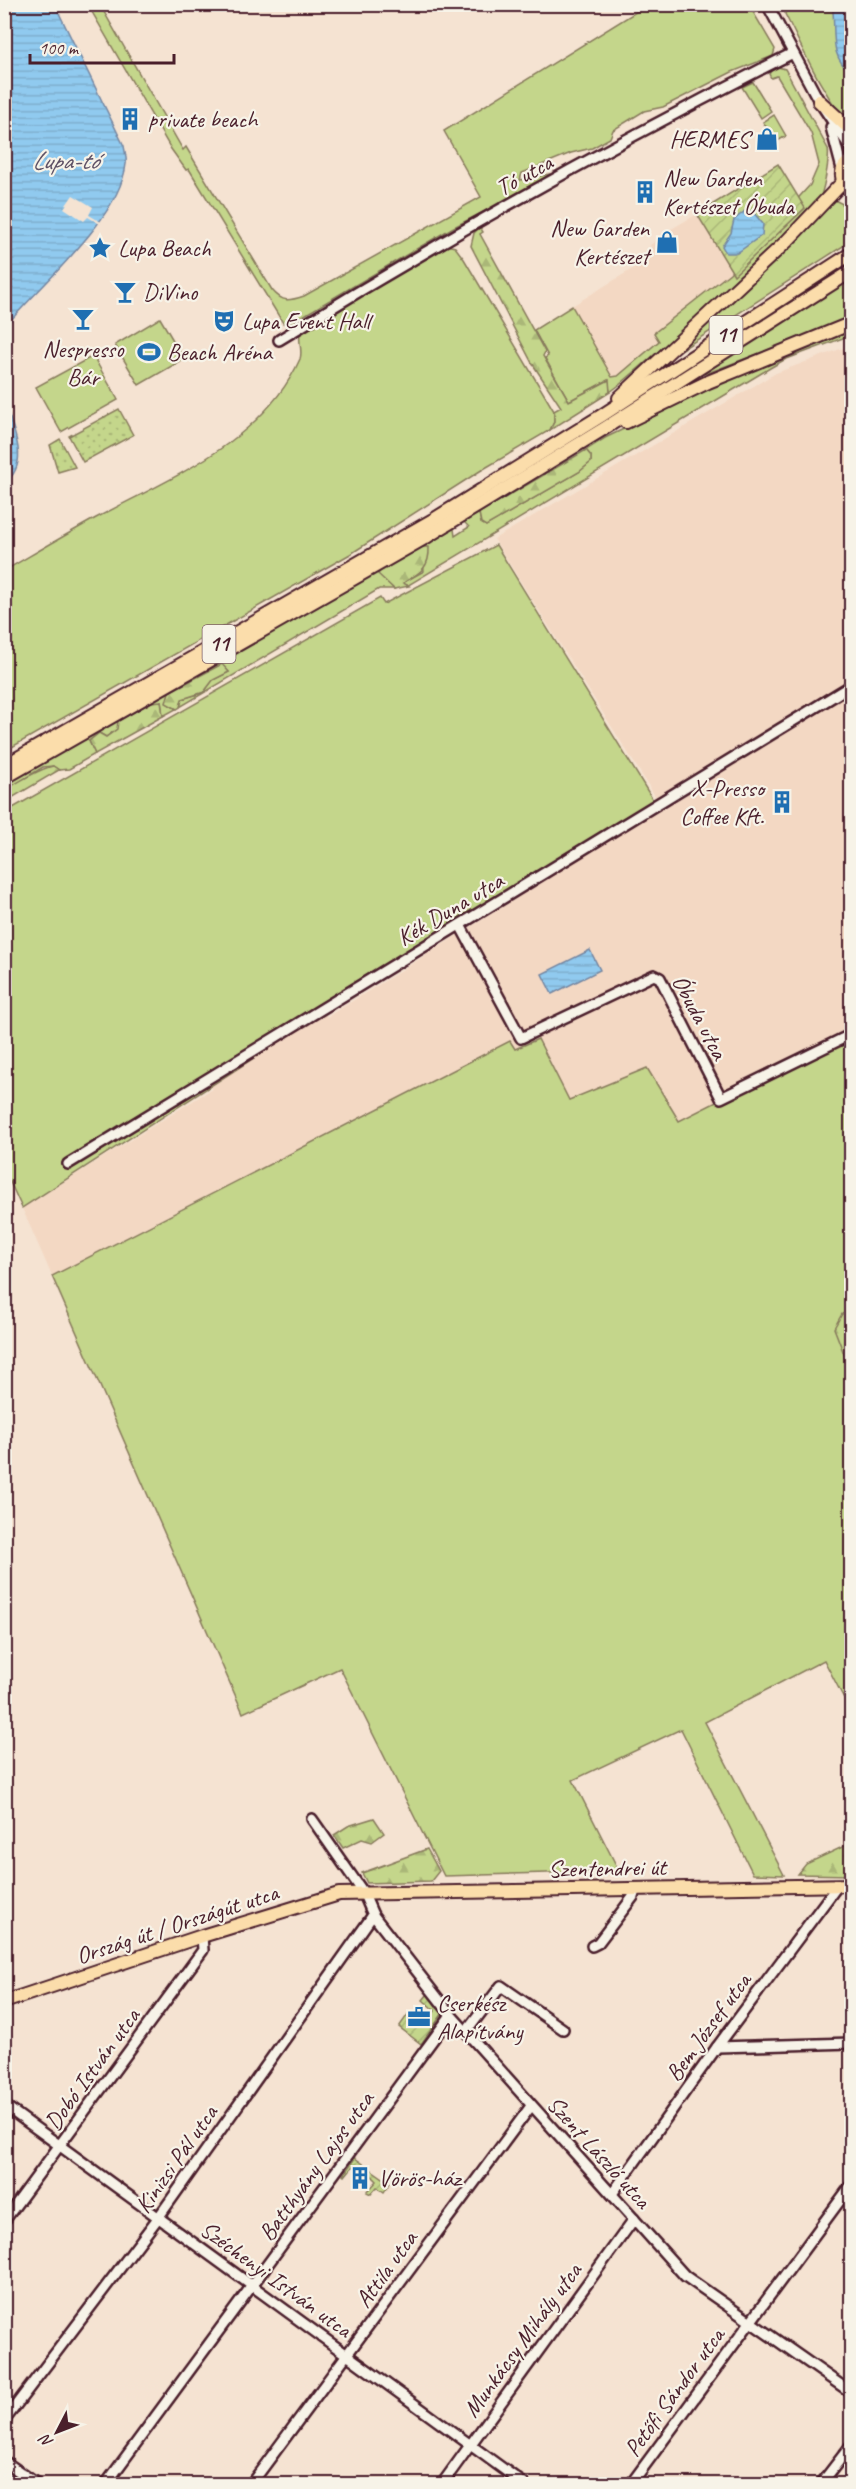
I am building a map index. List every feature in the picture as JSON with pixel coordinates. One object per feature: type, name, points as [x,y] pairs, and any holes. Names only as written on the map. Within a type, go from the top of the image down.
[{"type":"main road","points":[[819,101],[852,131]]},
{"type":"main road","points":[[603,422],[700,320],[787,241],[846,181],[852,160]]},
{"type":"main road","name":"11","points":[[4,766],[603,422],[852,253]]},
{"type":"main road","name":"11","points":[[4,778],[304,608],[603,422],[852,271]]},
{"type":"main road","points":[[603,422],[630,421],[708,382],[852,323]]},
{"type":"main road","name":"Szentendrei út","points":[[363,1892],[852,1885]]},
{"type":"main road","name":"Ország út / Országút utca","points":[[4,2002],[202,1936],[339,1894],[363,1892]]},
{"type":"street","points":[[766,4],[819,101],[852,150]]},
{"type":"street","name":"Tó utca","points":[[279,340],[479,222],[663,119],[793,53]]},
{"type":"street","points":[[819,101],[838,146],[846,181]]},
{"type":"street","name":"Kék Duna utca","points":[[68,1164],[852,685]]},
{"type":"street","name":"Óbuda utca","points":[[460,925],[521,1038],[654,975],[660,978],[721,1098],[852,1035]]},
{"type":"street","name":"Szent László utca","points":[[312,1819],[363,1892],[373,1914],[451,2015],[685,2276],[748,2323],[852,2393]]},
{"type":"street","name":"Bem József utca","points":[[612,2194],[717,2047],[838,1886]]},
{"type":"street","points":[[592,1946],[598,1943],[633,1897],[636,1888]]},
{"type":"street","name":"Kinizsi Pál utca","points":[[4,2421],[158,2218],[373,1914]]},
{"type":"street","name":"Dobó István utca","points":[[4,2221],[203,1950],[202,1936]]},
{"type":"street","points":[[466,2032],[501,1986],[563,2028]]},
{"type":"street","name":"Batthyány Lajos utca","points":[[106,2484],[451,2015]]},
{"type":"street","points":[[717,2047],[852,2043]]},
{"type":"street","name":"Széchenyi István utca","points":[[4,2105],[524,2484]]},
{"type":"street","name":"Attila utca","points":[[250,2484],[531,2106]]},
{"type":"street","name":"Petőfi Sándor utca","points":[[631,2484],[852,2184]]},
{"type":"street","name":"Munkácsy Mihály utca","points":[[442,2484],[634,2219]]},
{"type":"street","points":[[821,2484],[852,2444]]},
{"type":"street","points":[[4,2461],[37,2484]]},
{"type":"shaded area","points":[[697,214],[734,275],[615,383],[572,306],[655,255],[650,245],[657,240],[656,238]]},
{"type":"shaded area","points":[[851,345],[851,1043],[679,1125],[569,1100],[538,1039],[515,1049],[510,1041],[52,1276],[22,1208],[212,1089],[39,794],[154,729],[327,1017],[662,807],[494,539],[776,373]]},
{"type":"green space","points":[[88,5],[100,5],[183,150],[186,147],[272,290],[287,300],[304,296],[481,197],[444,131],[647,5],[749,5],[775,49],[773,56],[732,72],[663,107],[644,111],[613,130],[610,138],[592,148],[571,153],[522,173],[520,180],[549,174],[544,181],[452,228],[291,323],[283,323],[189,169],[186,170],[171,149]]},
{"type":"green space","points":[[787,5],[851,5],[851,127],[831,101],[815,73],[785,14]]},
{"type":"green space","points":[[778,67],[785,69],[828,149],[826,177],[818,202],[785,237],[618,386],[610,392],[608,380],[569,401],[545,358],[548,356],[534,330],[572,306],[612,377],[618,376],[659,341],[654,333],[730,273],[810,185],[819,164],[811,133],[777,76],[771,78],[769,74],[772,69]]},
{"type":"green space","points":[[753,82],[771,111],[761,118],[742,87]]},
{"type":"green space","points":[[774,115],[786,136],[776,142],[763,122]]},
{"type":"green space","points":[[778,164],[805,208],[734,275],[697,214]]},
{"type":"green space","points":[[829,197],[852,209],[851,241],[675,352]]},
{"type":"green space","points":[[480,227],[483,232],[480,234],[545,352],[543,356],[569,401],[609,380],[610,392],[550,430],[554,422],[554,411],[561,407],[532,363],[471,246],[474,233]]},
{"type":"green space","points":[[446,245],[455,247],[464,259],[554,411],[554,422],[550,430],[480,471],[352,553],[5,751],[4,571],[212,455],[263,413],[284,388],[300,359],[300,333]]},
{"type":"green space","points":[[851,274],[851,318],[705,374],[704,370]]},
{"type":"green space","name":"Beach Aréna","points":[[160,318],[184,359],[139,385],[115,345]]},
{"type":"green space","points":[[851,329],[851,335],[784,360],[770,368],[407,586],[402,583],[424,571],[422,547],[379,573],[394,589],[379,589],[180,707],[182,699],[204,692],[213,680],[229,672],[222,665],[167,703],[176,709],[163,716],[161,701],[106,737],[99,733],[89,741],[95,754],[69,769],[43,767],[5,791],[5,784],[457,525],[454,529],[455,536],[469,527],[464,522],[479,513],[481,523],[486,526],[579,472],[591,462],[591,456],[586,450],[605,438],[750,368]]},
{"type":"green space","points":[[93,356],[118,400],[61,432],[36,387]]},
{"type":"green space","points":[[119,409],[133,435],[83,462],[69,436]]},
{"type":"green space","points":[[60,439],[75,467],[58,472],[50,445]]},
{"type":"green space","points":[[586,450],[591,456],[591,462],[579,472],[486,526],[481,523],[479,513]]},
{"type":"green space","points":[[496,545],[653,800],[22,1208],[4,1169],[4,813],[380,598],[384,604]]},
{"type":"green space","points":[[422,547],[429,547],[428,560],[419,573],[403,583],[409,586],[394,589],[378,574],[382,569]]},
{"type":"green space","points":[[222,664],[229,672],[213,680],[204,692],[182,699],[177,709],[166,703],[169,692]]},
{"type":"green space","points":[[161,701],[163,716],[95,754],[89,741],[99,733],[106,737],[117,729],[118,721],[151,702]]},
{"type":"green space","points":[[53,766],[59,770],[5,802],[5,791],[9,788]]},
{"type":"green space","points":[[851,1034],[851,1712],[824,1660],[705,1722],[784,1875],[753,1874],[681,1729],[573,1780],[619,1871],[444,1876],[340,1668],[243,1713],[52,1276],[510,1041],[515,1049],[538,1039],[569,1100],[647,1068],[679,1121]]},
{"type":"green space","points":[[851,1310],[851,1372],[834,1328],[842,1314]]},
{"type":"green space","points":[[374,1818],[384,1833],[372,1842],[362,1839],[343,1848],[334,1835],[348,1826]]},
{"type":"green space","points":[[851,1843],[851,1875],[798,1874],[806,1864]]},
{"type":"green space","points":[[427,1849],[439,1871],[431,1881],[367,1883],[362,1873]]},
{"type":"green space","points":[[428,1994],[443,2013],[421,2044],[399,2027],[409,2013],[425,2025],[435,2011],[423,2000]]},
{"type":"green space","points":[[355,2158],[390,2183],[384,2192],[377,2187],[371,2194],[367,2192],[377,2181],[366,2170],[354,2165],[345,2176],[343,2175]]},
{"type":"water","name":"Lupa-tó","points":[[5,5],[55,5],[124,146],[126,164],[120,185],[94,229],[5,327]]},
{"type":"water","points":[[832,5],[842,5],[851,22],[851,72],[843,66],[836,50]]},
{"type":"water","points":[[746,210],[753,212],[763,224],[762,235],[737,253],[726,253],[722,246],[731,233],[734,220]]},
{"type":"water","points":[[4,398],[19,454],[18,464],[5,483]]},
{"type":"water","points":[[590,950],[600,970],[552,994],[542,974]]},
{"type":"pier","points":[[73,195],[93,207],[89,215],[101,222],[100,224],[88,217],[84,221],[64,208]]},
{"type":"waterway","points":[[4,2472],[21,2484]]},
{"type":"place","name":"private beach","points":[[130,119]]},
{"type":"place","name":"HERMES","points":[[767,139]]},
{"type":"place","name":"New Garden Kertészet Óbuda","points":[[645,192]]},
{"type":"place","name":"New Garden Kertészet","points":[[667,242]]},
{"type":"place","name":"Lupa Beach","points":[[100,248]]},
{"type":"place","name":"DiVino","points":[[125,292]]},
{"type":"place","name":"Nespresso Bár","points":[[83,319]]},
{"type":"place","name":"Lupa Event Hall","points":[[224,321]]},
{"type":"place","name":"Beach Aréna","points":[[149,352]]},
{"type":"place","name":"X-Presso Coffee Kft.","points":[[782,802]]},
{"type":"place","name":"Cserkész Alapítvány","points":[[419,2017]]},
{"type":"place","name":"Vörös-ház","points":[[360,2178]]}]
